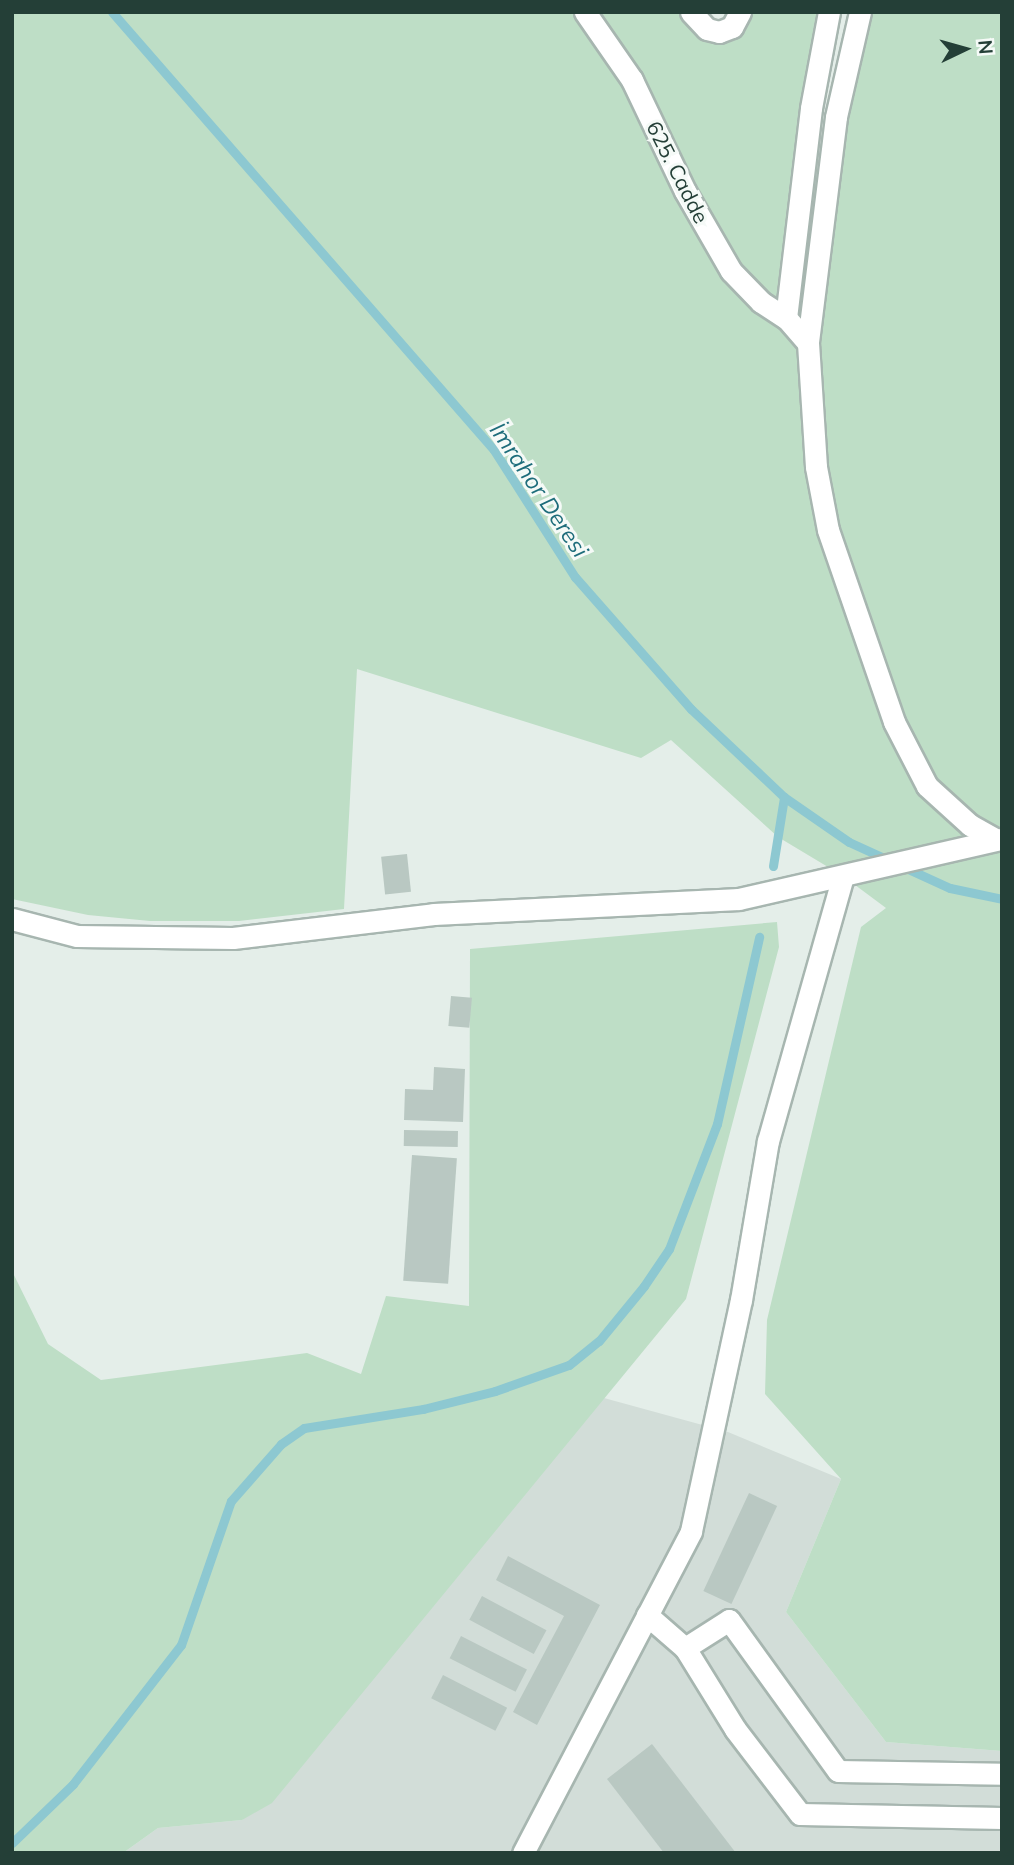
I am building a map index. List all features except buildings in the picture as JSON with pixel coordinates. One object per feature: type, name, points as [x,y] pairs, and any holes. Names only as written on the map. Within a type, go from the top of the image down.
[{"type":"street","name":"625. Cadde","points":[[585,12],[632,80],[685,191],[731,271],[761,302],[786,318],[808,343]]},
{"type":"street","points":[[691,12],[707,29],[719,32],[732,27],[740,12]]},
{"type":"street","points":[[786,318],[811,108],[830,12]]},
{"type":"street","points":[[860,12],[836,117],[808,343],[816,467],[828,530],[861,636],[894,722],[927,786],[970,825],[997,838]]},
{"type":"street","points":[[12,919],[77,936],[233,938],[434,914],[739,899],[997,838]]},
{"type":"street","points":[[523,1853],[691,1531],[741,1300],[768,1141],[843,876]]},
{"type":"street","points":[[647,1615],[685,1648],[735,1729],[800,1814],[1002,1818]]},
{"type":"street","points":[[685,1648],[729,1620],[838,1771],[1002,1774]]},
{"type":"shaded area","points":[[604,1398],[728,1432],[841,1479],[786,1612],[886,1742],[1002,1751],[1002,1853],[123,1853],[158,1828],[242,1820]]},
{"type":"green space","points":[[12,12],[691,12],[707,29],[740,12],[829,12],[786,317],[808,342],[860,12],[1002,12],[1002,1751],[886,1742],[786,1612],[841,1479],[765,1394],[767,1320],[861,927],[886,908],[843,876],[778,837],[671,740],[641,758],[357,669],[344,909],[239,921],[150,921],[88,915],[12,899]]},
{"type":"green space","points":[[777,922],[779,947],[686,1299],[272,1803],[242,1820],[158,1828],[123,1853],[12,1853],[12,1271],[48,1344],[101,1380],[307,1353],[361,1374],[386,1296],[469,1306],[470,949]]},
{"type":"waterway","name":"İmrahor Deresi","points":[[112,12],[494,450],[575,577],[691,709],[784,797],[849,842],[950,888],[1002,899]]},
{"type":"waterway","points":[[773,866],[784,797]]},
{"type":"waterway","points":[[12,1843],[73,1784],[181,1645],[231,1501],[281,1444],[304,1428],[423,1409],[495,1391],[569,1365],[599,1341],[644,1286],[669,1249],[717,1124],[759,937]]}]
